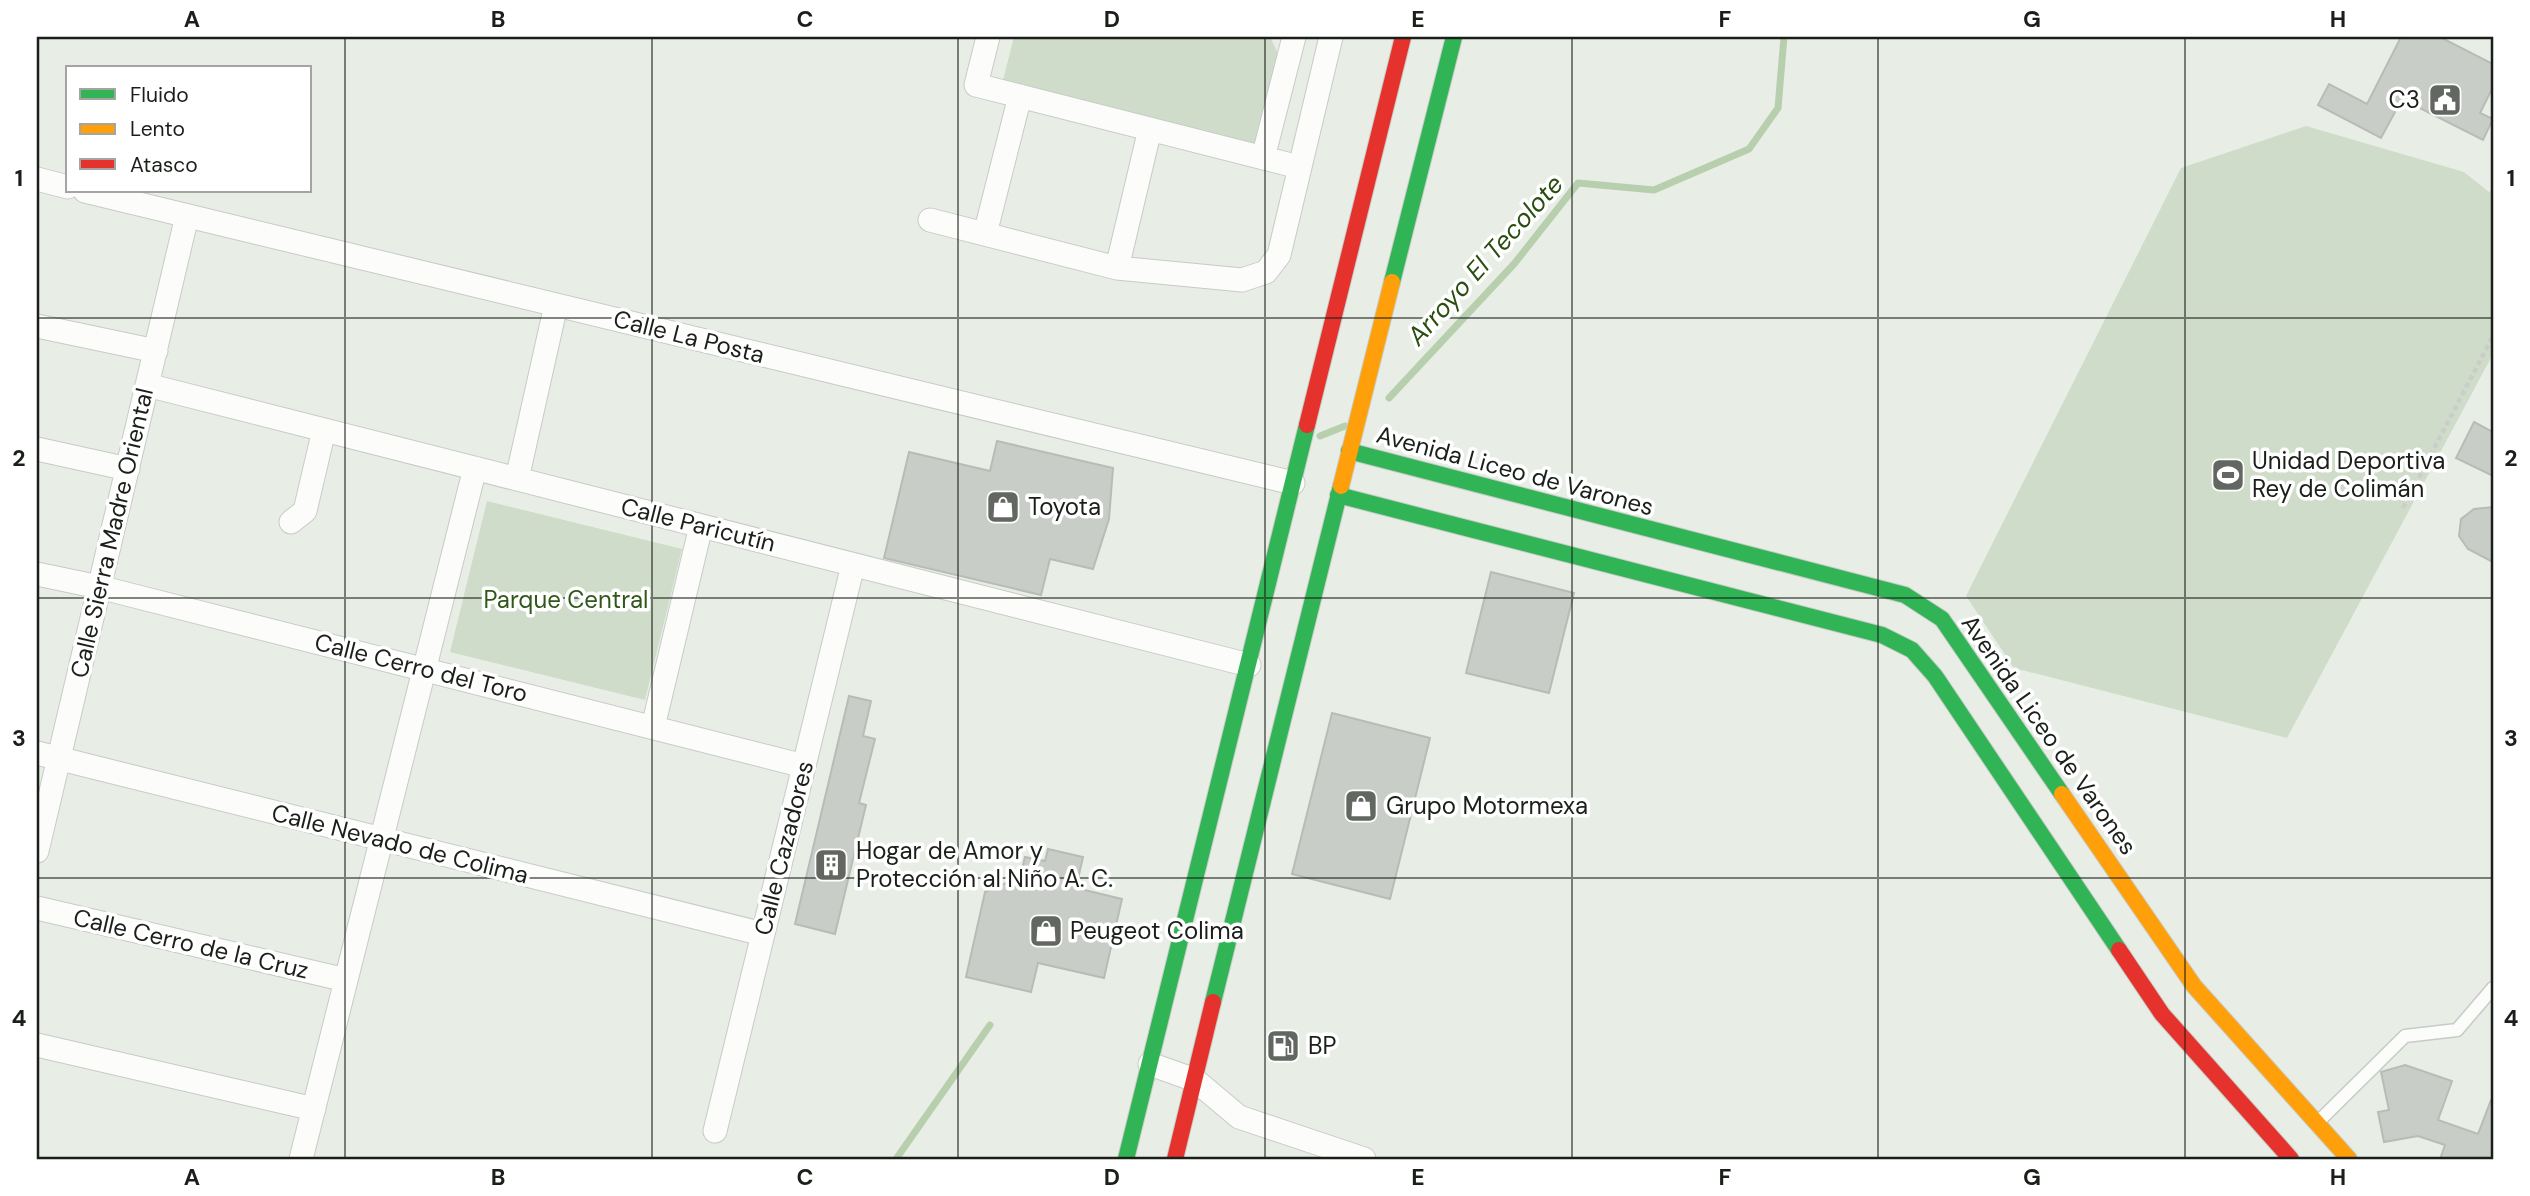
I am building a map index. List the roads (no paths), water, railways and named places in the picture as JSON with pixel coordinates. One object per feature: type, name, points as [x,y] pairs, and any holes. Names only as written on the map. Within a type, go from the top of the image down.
[{"type":"street","points":[[988,37],[976,85],[1300,167]]},
{"type":"street","points":[[1263,158],[1294,37]]},
{"type":"street","points":[[930,220],[1117,268],[1242,280],[1266,272],[1279,256],[1331,37]]},
{"type":"street","points":[[1126,1159],[1293,483],[1333,347],[1403,37]]},
{"type":"street","points":[[1175,1159],[1349,451],[1367,356],[1454,37]]},
{"type":"street","points":[[985,234],[1020,96]]},
{"type":"street","points":[[1117,268],[1150,129]]},
{"type":"street","points":[[37,179],[66,186]]},
{"type":"street","name":"Calle La Posta","points":[[89,192],[1293,483]]},
{"type":"street","name":"Calle Sierra Madre Oriental","points":[[37,851],[48,756],[99,587],[187,216]]},
{"type":"street","points":[[517,479],[556,305]]},
{"type":"street","points":[[37,326],[156,351]]},
{"type":"street","name":"Calle Paricutín","points":[[148,385],[1248,665]]},
{"type":"street","points":[[291,522],[305,511],[324,430]]},
{"type":"street","points":[[37,449],[128,468]]},
{"type":"street","name":"Avenida Liceo de Varones","points":[[1349,451],[1905,595],[1942,619],[1951,665],[2162,1014],[2291,1159]]},
{"type":"street","points":[[301,1159],[475,468]]},
{"type":"street","name":"Avenida Liceo de Varones","points":[[1338,495],[1882,635],[1951,665],[2194,986],[2349,1159]]},
{"type":"street","points":[[653,727],[701,526]]},
{"type":"street","name":"Calle Cazadores","points":[[715,1131],[853,565]]},
{"type":"street","name":"Calle Cerro del Toro","points":[[37,574],[99,587],[804,765]]},
{"type":"street","name":"Calle Nevado de Colima","points":[[48,756],[763,934]]},
{"type":"street","name":"Calle Cerro de la Cruz","points":[[37,908],[346,980]]},
{"type":"street","points":[[37,1045],[314,1109]]},
{"type":"street","points":[[1150,1064],[1195,1080],[1240,1117],[1364,1159]]},
{"type":"lane","points":[[2316,1125],[2405,1035],[2457,1030],[2493,988]]},
{"type":"waterway","name":"Arroyo El Tecolote","points":[[1389,398],[1514,264],[1578,183],[1654,190],[1749,149],[1778,108],[1784,37]]},
{"type":"waterway","name":"Arroyo El Tecolote","points":[[1320,436],[1345,426]]},
{"type":"waterway","name":"Arroyo El Tecolote","points":[[896,1159],[990,1025]]},
{"type":"place","name":"C3","points":[[2445,100]]},
{"type":"place","name":"Unidad Deportiva Rey de Colimán","points":[[2228,475]]},
{"type":"place","name":"Toyota","points":[[1003,507]]},
{"type":"place","name":"Grupo Motormexa","points":[[1361,806]]},
{"type":"place","name":"Hogar de Amor y Protección al Niño A. C.","points":[[831,865]]},
{"type":"place","name":"Peugeot Colima","points":[[1046,931]]},
{"type":"place","name":"BP","points":[[1283,1046]]},
{"type":"park label","name":"Parque Central","points":[[566,600]]}]
